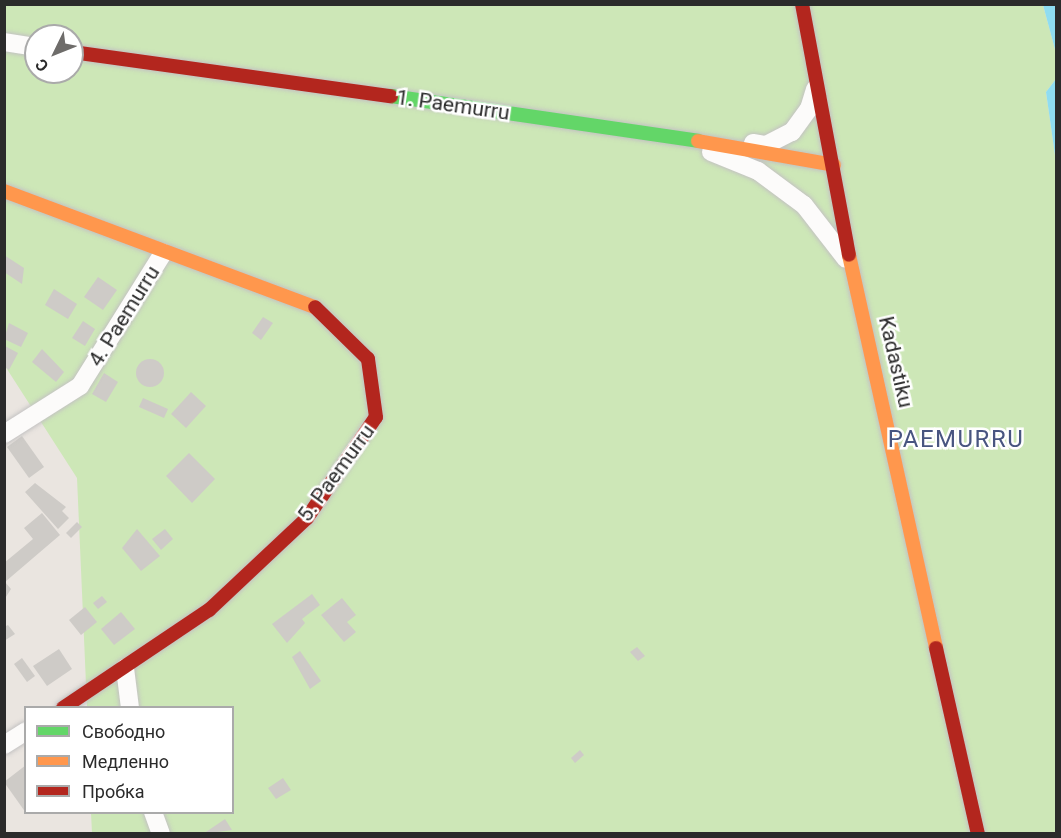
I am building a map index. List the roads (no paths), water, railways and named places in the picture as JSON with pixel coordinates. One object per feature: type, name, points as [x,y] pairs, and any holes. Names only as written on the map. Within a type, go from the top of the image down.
[{"type":"street","name":"Kadastiku","points":[[802,4],[818,76],[851,267],[978,834]]},
{"type":"street","points":[[4,42],[24,45]]},
{"type":"street","name":"1. Paemurru","points":[[84,54],[667,135],[834,165]]},
{"type":"street","points":[[667,135],[766,145],[780,140],[809,110],[818,76]]},
{"type":"street","points":[[667,135],[758,171],[804,205],[851,267]]},
{"type":"street","name":"4. Paemurru","points":[[4,191],[163,252],[80,386],[4,434]]},
{"type":"street","name":"5. Paemurru","points":[[66,706],[209,610],[307,518],[376,417],[368,359],[322,310],[163,252]]},
{"type":"street","points":[[124,668],[130,706]]},
{"type":"street","points":[[4,745],[24,732]]},
{"type":"street","points":[[153,814],[161,834]]},
{"type":"water","points":[[1043,5],[1056,5],[1056,53]]},
{"type":"water","points":[[1056,79],[1056,162],[1046,92]]},
{"type":"district","name":"PAEMURRU","points":[[956,440]]}]
